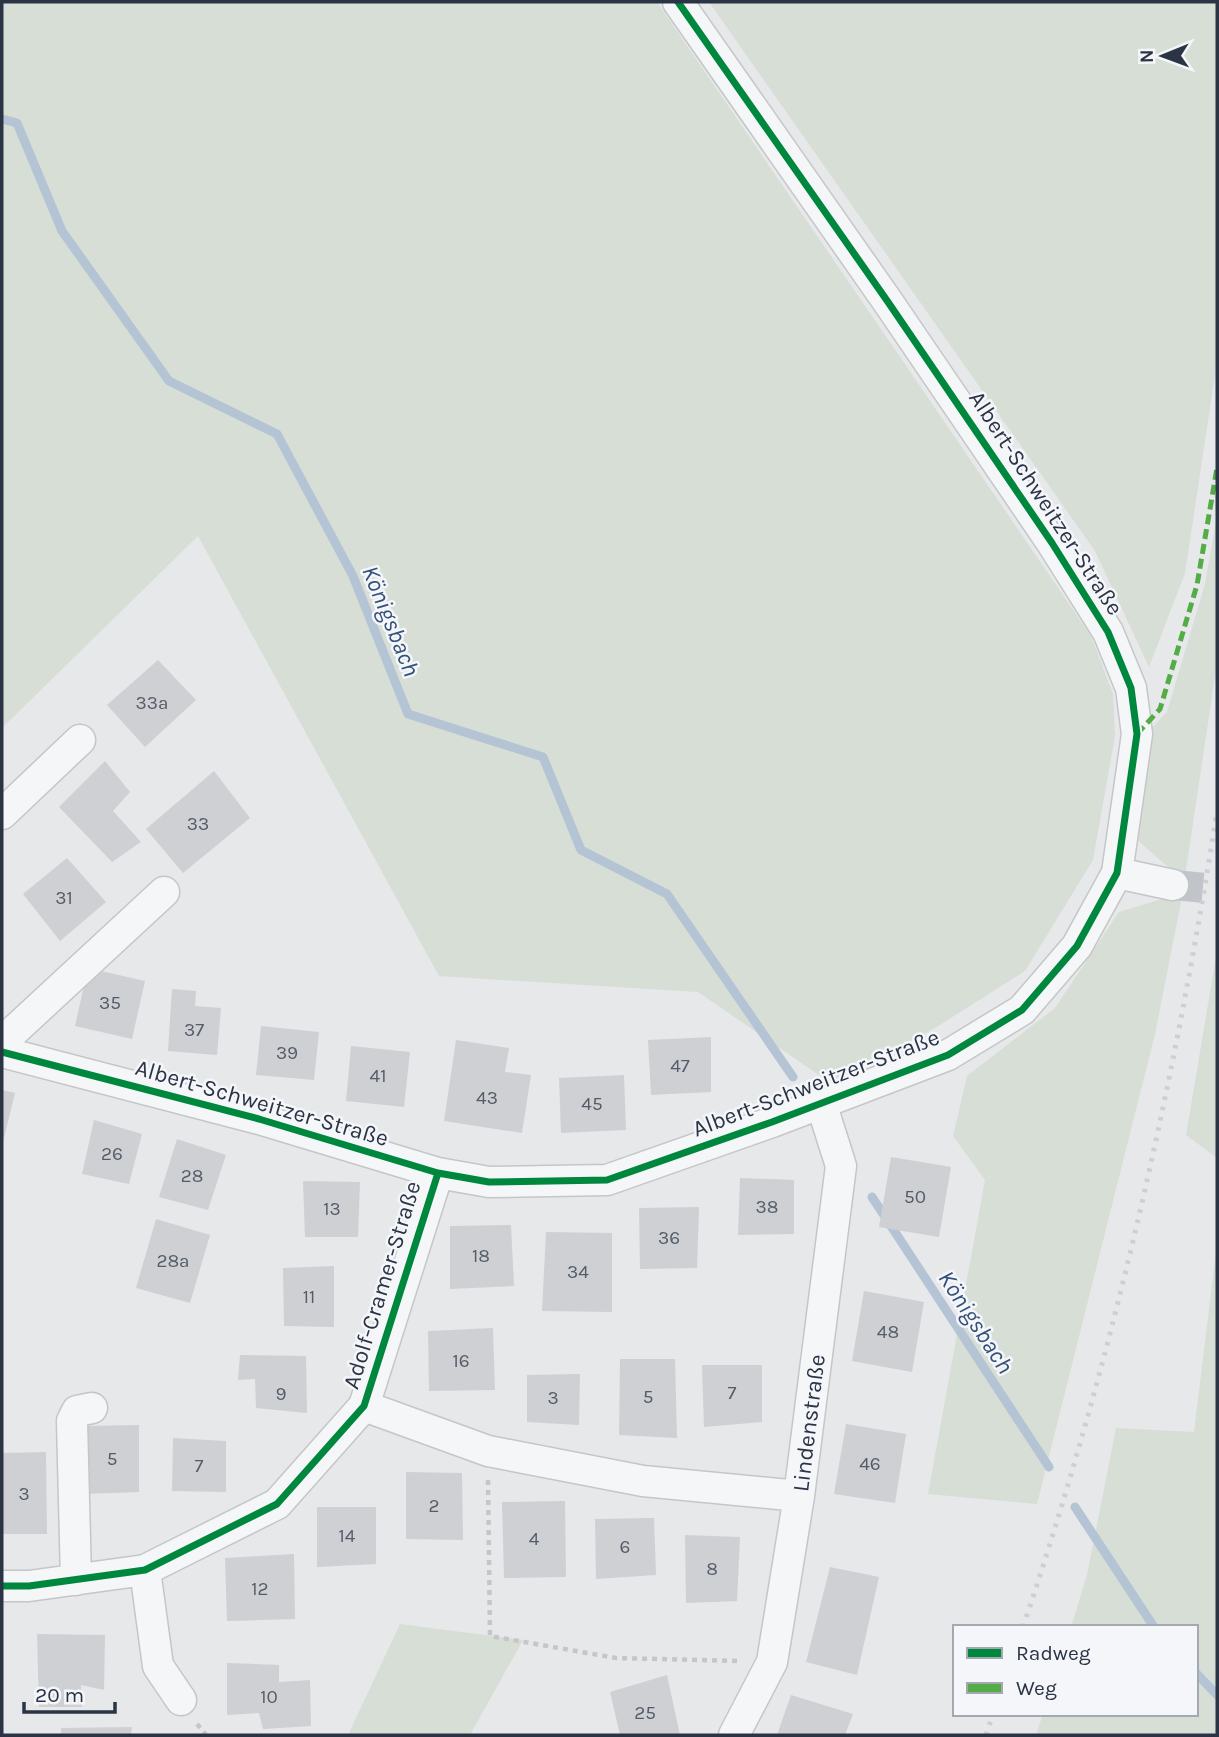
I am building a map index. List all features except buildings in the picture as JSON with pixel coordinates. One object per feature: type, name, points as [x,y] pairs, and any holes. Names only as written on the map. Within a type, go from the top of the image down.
[{"type":"street","name":"Albert-Schweitzer-Straße","points":[[2,1052],[259,1119],[438,1173],[489,1182],[607,1180],[948,1055],[1022,1010],[1077,946],[1117,873],[1137,734],[1131,688],[1108,632],[1052,544],[888,302],[678,2]]},
{"type":"street","points":[[2,814],[80,740]]},
{"type":"street","points":[[1117,873],[1173,885]]},
{"type":"street","points":[[2,1042],[164,892]]},
{"type":"street","name":"Lindenstraße","points":[[734,1735],[772,1662],[799,1496],[841,1166],[821,1103]]},
{"type":"street","name":"Adolf-Cramer-Straße","points":[[2,1586],[29,1586],[145,1570],[277,1504],[364,1406],[438,1173]]},
{"type":"street","points":[[364,1406],[488,1451],[643,1481],[799,1496]]},
{"type":"street","points":[[76,1580],[72,1421],[77,1411],[92,1408]]},
{"type":"street","points":[[145,1570],[158,1666],[181,1700]]},
{"type":"path","points":[[488,1451],[491,1636],[615,1658],[772,1662]]},
{"type":"shaded area","points":[[2,2],[657,2],[1091,636],[1113,694],[1115,736],[1093,860],[1025,971],[935,1028],[832,1084],[698,992],[439,976],[198,536],[2,728]]},
{"type":"shaded area","points":[[709,2],[1217,2],[1217,362],[1185,573],[1149,667],[1095,551]]},
{"type":"shaded area","points":[[1217,516],[1217,663],[1182,897],[1155,1034],[1037,1504],[928,1494],[985,1180],[953,1136],[967,1076],[1055,1008],[1119,912],[1172,896],[1175,873],[1134,837],[1146,734],[1167,712],[1205,584]]},
{"type":"shaded area","points":[[1217,951],[1217,1158],[1186,1135]]},
{"type":"shaded area","points":[[1217,1244],[1217,1735],[1036,1735],[1042,1716],[1198,1716],[1198,1625],[1072,1625],[1087,1575],[1116,1428],[1194,1432]]},
{"type":"shaded area","points":[[400,1624],[523,1640],[470,1735],[348,1735]]},
{"type":"waterway","name":"Königsbach","points":[[2,119],[17,123],[62,231],[169,381],[277,434],[353,576],[408,714],[543,757],[581,850],[667,894],[793,1077]]},
{"type":"waterway","name":"Königsbach","points":[[872,1197],[1049,1467]]},
{"type":"waterway","name":"Königsbach","points":[[1075,1507],[1153,1625]]},
{"type":"waterway","name":"Königsbach","points":[[1198,1675],[1217,1695]]},
{"type":"tunnel","points":[[1173,885],[1217,889]]},
{"type":"railway","points":[[1024,1625],[1085,1427],[1137,1223],[1181,1018],[1217,811]]},
{"type":"railway","points":[[986,1735],[992,1716]]},
{"type":"marked path","points":[[1137,734],[1160,709],[1197,585],[1217,468]]},
{"type":"cycle path","points":[[2,1052],[259,1119],[438,1173],[489,1182],[607,1180],[772,1122],[948,1055],[1022,1010],[1077,946],[1117,873],[1137,734],[1131,688],[1108,632],[1052,543],[888,302],[678,2]]},
{"type":"cycle path","points":[[2,1586],[29,1586],[145,1570],[277,1504],[364,1406],[438,1173]]}]
